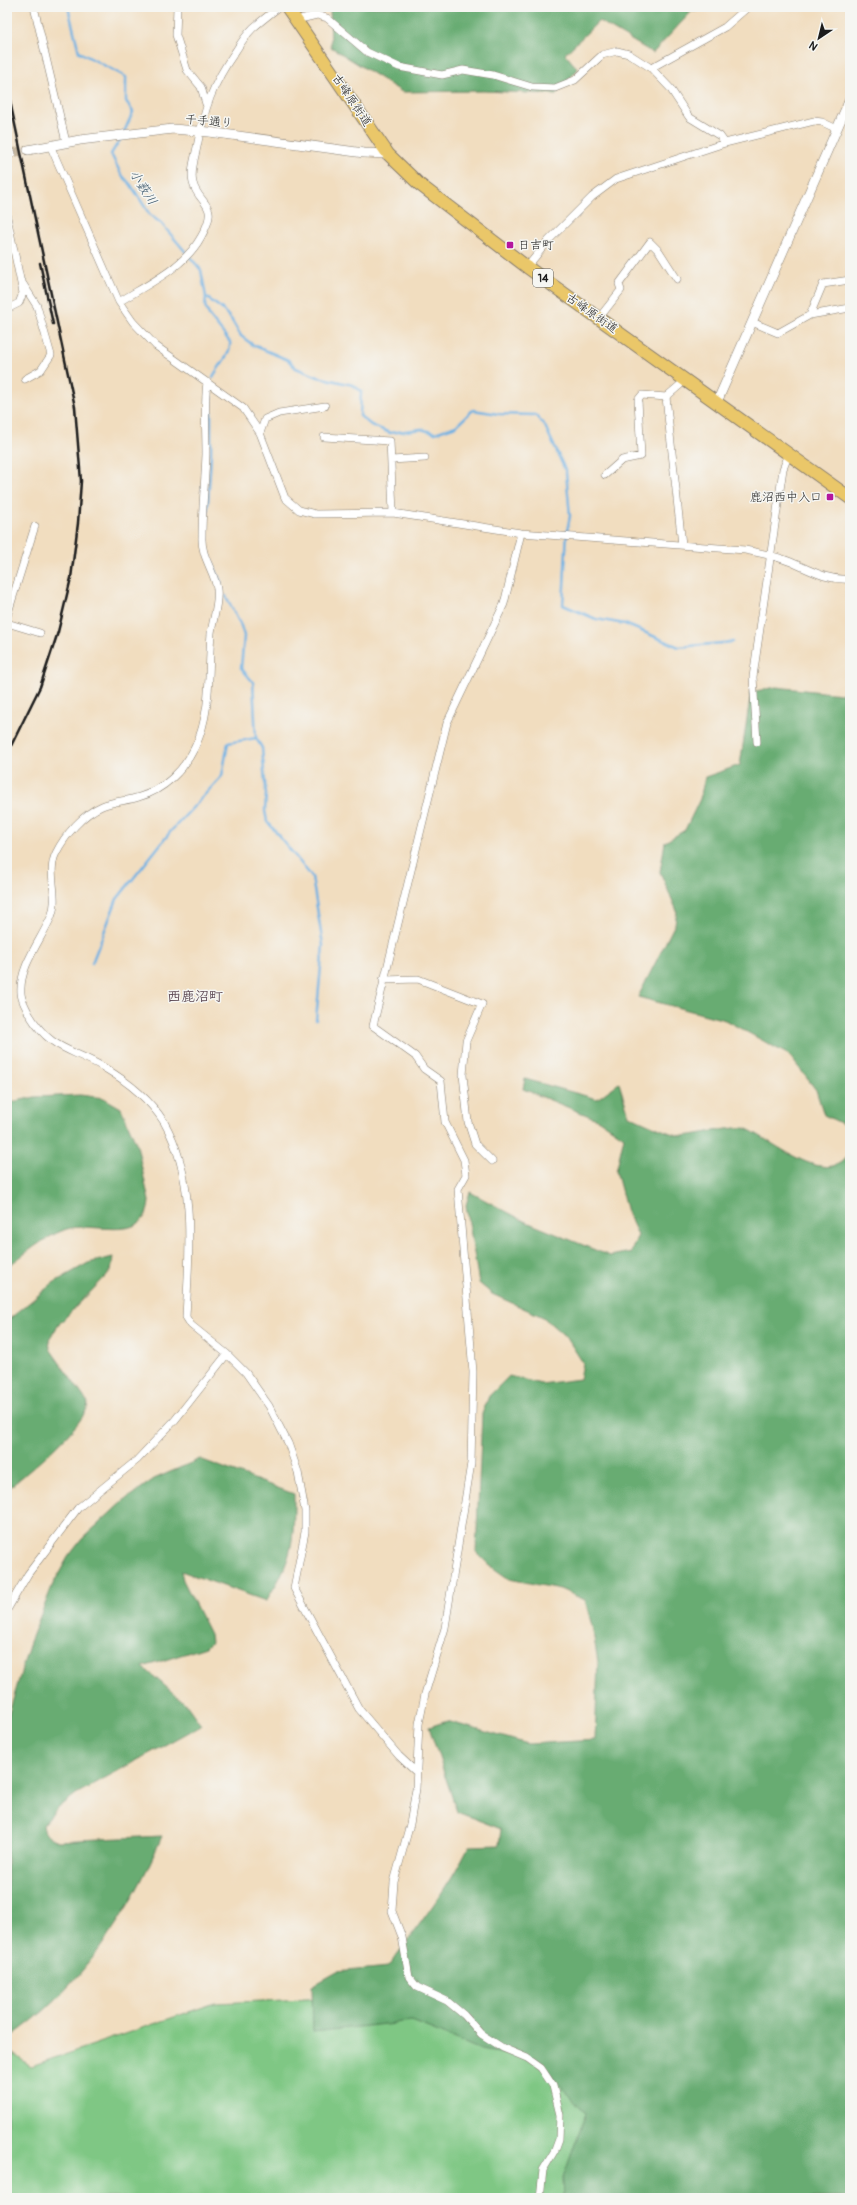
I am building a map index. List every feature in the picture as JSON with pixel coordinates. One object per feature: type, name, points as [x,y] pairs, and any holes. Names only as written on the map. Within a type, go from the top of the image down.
[{"type":"main road","name":"古峰原街道","points":[[287,7],[388,154],[419,184],[527,267],[850,498]]},
{"type":"street","points":[[34,7],[66,142]]},
{"type":"street","points":[[176,7],[176,35],[187,70],[201,87],[206,104]]},
{"type":"street","points":[[119,302],[173,268],[192,251],[202,236],[210,212],[208,205],[193,183],[192,170],[206,104],[222,69],[248,34],[279,7]]},
{"type":"street","points":[[651,68],[725,27],[748,7]]},
{"type":"street","points":[[296,20],[317,15],[327,18],[367,52],[399,67],[442,75],[463,70],[493,75],[532,87],[555,88],[575,80],[602,55],[618,50],[630,54],[651,68],[670,88],[689,117],[720,136],[725,143]]},
{"type":"street","points":[[717,402],[850,101]]},
{"type":"street","points":[[527,267],[549,240],[592,197],[616,179],[725,143],[814,121],[822,122],[837,128]]},
{"type":"street","name":"千手通り","points":[[28,150],[66,142],[145,131],[173,130],[200,132],[364,153],[388,154]]},
{"type":"street","points":[[50,145],[119,302],[133,322],[156,346],[243,408],[260,433],[285,498],[299,510],[315,514],[393,513],[521,533],[745,550],[772,556],[813,573],[838,580],[850,579]]},
{"type":"street","points":[[7,217],[21,281],[22,298],[19,303],[7,309]]},
{"type":"street","points":[[599,318],[621,290],[619,284],[650,242],[659,251],[677,279]]},
{"type":"street","points":[[810,315],[823,284],[850,280]]},
{"type":"street","points":[[21,281],[37,306],[51,354],[42,370],[25,379]]},
{"type":"street","points":[[752,322],[778,333],[810,315],[850,308]]},
{"type":"street","points":[[605,475],[622,460],[641,456],[638,400],[642,395],[666,397],[680,385],[684,378]]},
{"type":"street","points":[[207,382],[205,507],[202,538],[203,555],[214,576],[218,592],[211,631],[208,688],[204,716],[195,746],[175,776],[161,788],[141,797],[102,806],[89,814],[71,830],[56,853],[52,864],[56,906],[22,977],[20,990],[21,998],[30,1016],[50,1040],[67,1051],[101,1066],[130,1085],[147,1099],[164,1123],[180,1161],[188,1215],[190,1251],[186,1317],[191,1325],[227,1354],[246,1373],[269,1406],[288,1443],[298,1472],[305,1511],[305,1532],[294,1588],[359,1709],[399,1756],[415,1771]]},
{"type":"street","points":[[666,397],[682,545]]},
{"type":"street","points":[[260,433],[265,419],[279,413],[325,406]]},
{"type":"street","points":[[324,437],[390,441],[393,513]]},
{"type":"street","points":[[757,742],[753,677],[772,556],[783,469],[788,454]]},
{"type":"street","points":[[391,460],[425,458]]},
{"type":"street","points":[[7,616],[35,526]]},
{"type":"street","points":[[521,533],[504,604],[447,723],[373,1026],[415,1056],[424,1069],[441,1081],[445,1122],[464,1160],[466,1175],[458,1189],[473,1372],[472,1463],[444,1628],[425,1694],[419,1724],[415,1771],[416,1789],[410,1824],[392,1898],[392,1911],[402,1937],[409,1977],[417,1987],[447,2001],[464,2015],[481,2034],[504,2048],[527,2058],[542,2068],[553,2086],[560,2115],[559,2139],[555,2150],[543,2170],[540,2198]]},
{"type":"street","points":[[7,623],[40,633]]},
{"type":"street","points":[[383,980],[418,979],[482,1004],[466,1041],[463,1075],[468,1122],[475,1144],[492,1161]]},
{"type":"street","points":[[7,1610],[28,1574],[78,1508],[137,1460],[175,1420],[227,1354]]},
{"type":"green space","points":[[330,7],[708,7],[692,11],[653,53],[599,21],[565,54],[578,69],[556,94],[483,91],[402,92],[331,47]]},
{"type":"green space","points":[[776,687],[841,694],[850,688],[850,1130],[847,1126],[824,1115],[816,1090],[789,1055],[725,1020],[638,997],[675,924],[677,911],[660,872],[665,842],[685,830],[700,799],[705,777],[740,765],[751,692]]},
{"type":"green space","points":[[525,1079],[597,1099],[619,1083],[629,1115],[656,1127],[683,1136],[732,1128],[744,1128],[798,1158],[814,1165],[829,1167],[841,1162],[850,1150],[850,2198],[564,2198],[563,2178],[586,2113],[536,2059],[481,2050],[412,2021],[313,2032],[312,1986],[337,1972],[388,1967],[421,1923],[451,1878],[469,1846],[499,1845],[501,1829],[457,1812],[429,1727],[447,1721],[528,1744],[595,1740],[598,1662],[592,1626],[585,1600],[560,1589],[509,1579],[489,1565],[476,1552],[482,1414],[489,1396],[509,1376],[541,1384],[580,1379],[583,1363],[567,1338],[543,1317],[492,1294],[479,1283],[466,1205],[470,1192],[524,1221],[610,1256],[631,1252],[638,1235],[627,1212],[616,1171],[624,1137],[599,1120],[523,1089]]},
{"type":"green space","points":[[80,1095],[104,1098],[121,1108],[137,1145],[149,1201],[146,1215],[138,1223],[128,1227],[116,1229],[75,1227],[64,1230],[41,1242],[7,1267],[7,1103],[35,1097]]},
{"type":"green space","points":[[113,1257],[111,1271],[60,1323],[49,1339],[50,1349],[88,1403],[85,1412],[78,1423],[54,1449],[7,1490],[7,1321],[53,1283],[88,1263]]},
{"type":"green space","points":[[200,1459],[294,1494],[292,1538],[287,1562],[266,1601],[181,1571],[183,1580],[210,1634],[211,1642],[206,1647],[143,1667],[186,1704],[201,1725],[76,1794],[56,1810],[43,1825],[44,1831],[48,1836],[58,1841],[162,1836],[135,1893],[118,1922],[99,1949],[79,1975],[56,1999],[7,2039],[7,1720],[30,1642],[53,1584],[68,1557],[82,1539],[123,1501],[154,1479]]},
{"type":"green space","points":[[470,1992],[601,2102],[582,2198],[7,2198],[7,2050],[31,2066],[215,2003]]},
{"type":"waterway","points":[[68,7],[79,52],[126,77],[126,101],[133,112],[124,132]]},
{"type":"waterway","name":"小薮川","points":[[121,138],[111,154],[121,174],[131,185],[150,215],[161,223],[201,270],[206,297],[205,306],[210,317],[230,342],[229,351],[213,377]]},
{"type":"waterway","points":[[206,297],[222,309],[231,319],[241,336],[253,345],[288,360],[296,368],[318,377],[353,385],[361,391],[360,416],[371,425],[390,433],[421,429],[435,433],[456,426],[473,410],[499,414],[535,415],[545,426],[566,472],[570,516],[567,531],[563,605],[596,619],[625,624],[679,647],[733,642]]},
{"type":"waterway","points":[[206,535],[211,454],[211,397]]},
{"type":"waterway","points":[[208,552],[221,583]]},
{"type":"waterway","points":[[226,596],[241,626],[244,636],[241,668],[253,682],[256,738],[262,748],[266,794],[265,811],[267,821],[312,877],[323,945],[316,1020]]},
{"type":"waterway","points":[[92,963],[117,899],[171,831],[222,776],[228,743],[256,738]]},
{"type":"tunnel","points":[[11,153],[28,150]]},
{"type":"railway","points":[[7,87],[75,407],[81,481],[78,523],[71,578],[58,632],[40,687],[7,754]]},
{"type":"railway","points":[[40,263],[53,324]]},
{"type":"place","name":"日吉町","points":[[510,245]]},
{"type":"place","name":"鹿沼西中入口","points":[[830,497]]},
{"type":"district","name":"西鹿沼町","points":[[195,996]]}]
